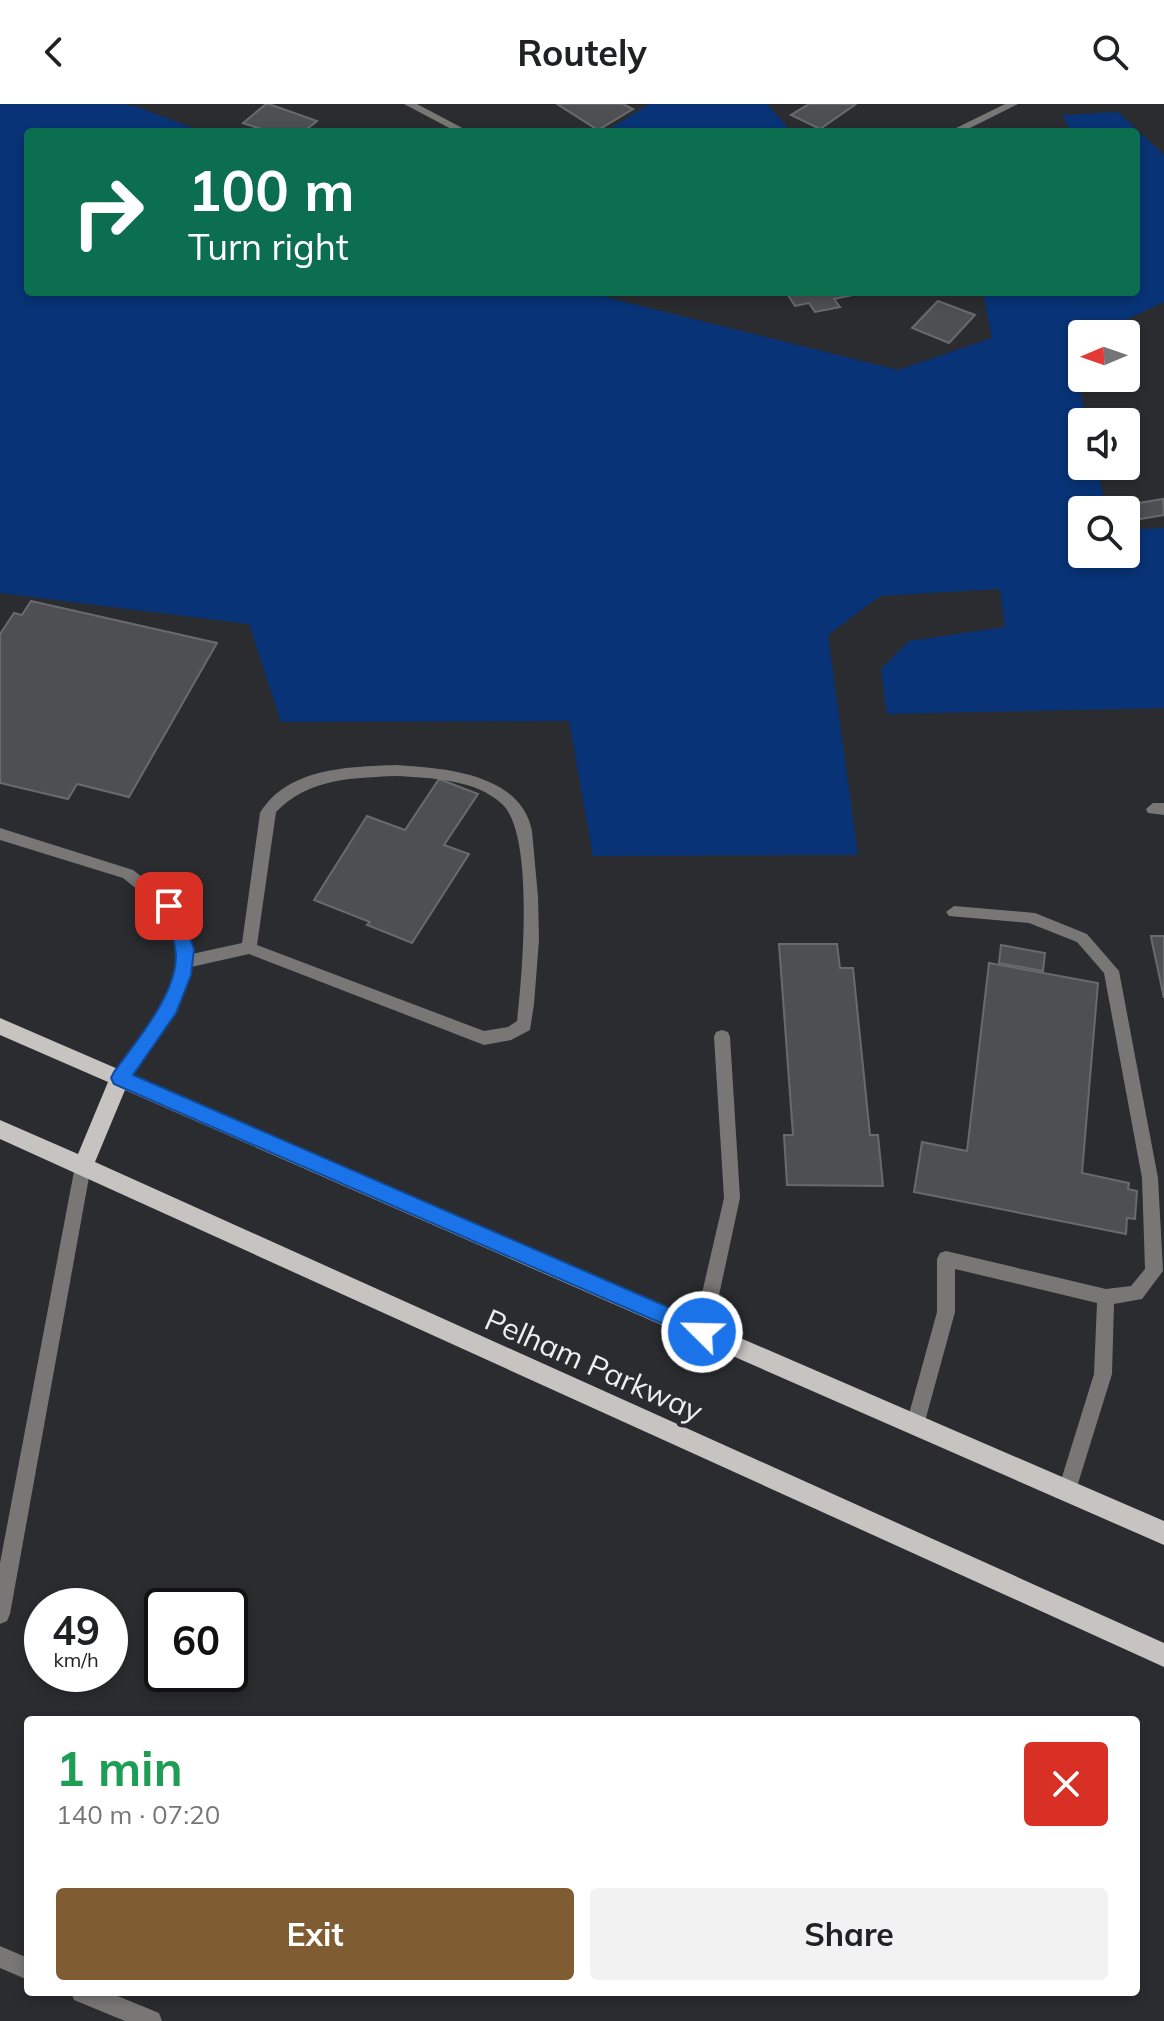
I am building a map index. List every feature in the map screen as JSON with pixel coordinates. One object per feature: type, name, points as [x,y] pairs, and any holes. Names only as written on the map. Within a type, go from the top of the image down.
[{"type":"main road","points":[[0,1026],[1164,1533]]},
{"type":"main road","points":[[83,1166],[120,1078]]},
{"type":"main road","name":"Pelham Parkway","points":[[0,1129],[1164,1655]]},
{"type":"street","points":[[409,104],[457,128]]},
{"type":"street","points":[[962,128],[1013,104]]},
{"type":"street","points":[[183,962],[249,948],[484,1038],[511,1033],[524,1025],[531,969],[532,880],[522,818],[499,791],[447,775],[355,772],[313,780],[277,799],[267,813],[249,948]]},
{"type":"street","points":[[0,834],[128,874],[169,906],[185,949],[182,975],[169,1008],[120,1078]]},
{"type":"street","points":[[915,1425],[946,1312],[946,1259],[1106,1297],[1136,1293],[1154,1271],[1150,1178],[1111,971],[1082,938],[1030,917],[954,912]]},
{"type":"street","points":[[702,1332],[732,1198],[722,1037]]},
{"type":"street","points":[[0,1614],[83,1166]]},
{"type":"street","points":[[1067,1490],[1103,1374],[1106,1297]]},
{"type":"street","points":[[0,1957],[24,1967]]},
{"type":"street","points":[[92,1996],[151,2021]]},
{"type":"shaded area","points":[[0,104],[121,104],[138,107],[193,128],[24,128],[24,296],[601,296],[898,370],[992,338],[984,296],[1140,296],[1140,133],[1164,155],[1164,302],[1126,320],[1068,320],[1068,392],[1081,392],[1084,408],[1068,408],[1068,480],[1100,480],[1103,496],[1068,496],[1068,568],[1140,568],[1140,529],[1164,528],[1164,708],[887,714],[881,669],[909,641],[1005,627],[1000,589],[880,596],[828,635],[858,855],[593,856],[569,721],[281,722],[249,624],[0,593]]},
{"type":"shaded area","points":[[649,104],[767,104],[788,128],[611,128]]},
{"type":"shaded area","points":[[1118,112],[1135,128],[1069,128],[1062,115]]},
{"type":"building","points":[[266,104],[317,121],[308,128],[258,128],[243,123]]},
{"type":"building","points":[[557,104],[623,104],[633,109],[601,128],[595,128]]},
{"type":"building","points":[[809,104],[856,104],[821,128],[791,115]]},
{"type":"building","points":[[789,296],[848,296],[834,299],[840,307],[815,312],[809,303],[795,306]]},
{"type":"building","points":[[938,301],[975,315],[949,343],[912,328]]},
{"type":"building","points":[[1163,499],[1164,515],[1140,519],[1140,503]]},
{"type":"building","points":[[31,601],[217,643],[129,797],[77,784],[68,799],[0,783],[0,634],[14,613],[22,615]]},
{"type":"building","points":[[439,779],[478,794],[444,845],[469,854],[412,943],[314,900],[367,816],[405,830]]},
{"type":"building","points":[[1151,936],[1164,936],[1164,998],[1152,942]]},
{"type":"building","points":[[779,944],[837,944],[840,968],[853,968],[870,1135],[878,1135],[883,1186],[787,1185],[784,1135],[793,1135]]},
{"type":"building","points":[[1001,945],[1045,953],[1043,971],[999,963]]},
{"type":"building","points":[[989,963],[1098,983],[1082,1173],[1129,1183],[1128,1189],[1137,1191],[1135,1219],[1127,1218],[1126,1234],[914,1192],[922,1142],[967,1151]]},
{"type":"route","points":[[169,906],[185,949],[182,975],[169,1008],[120,1078],[702,1332]]}]
